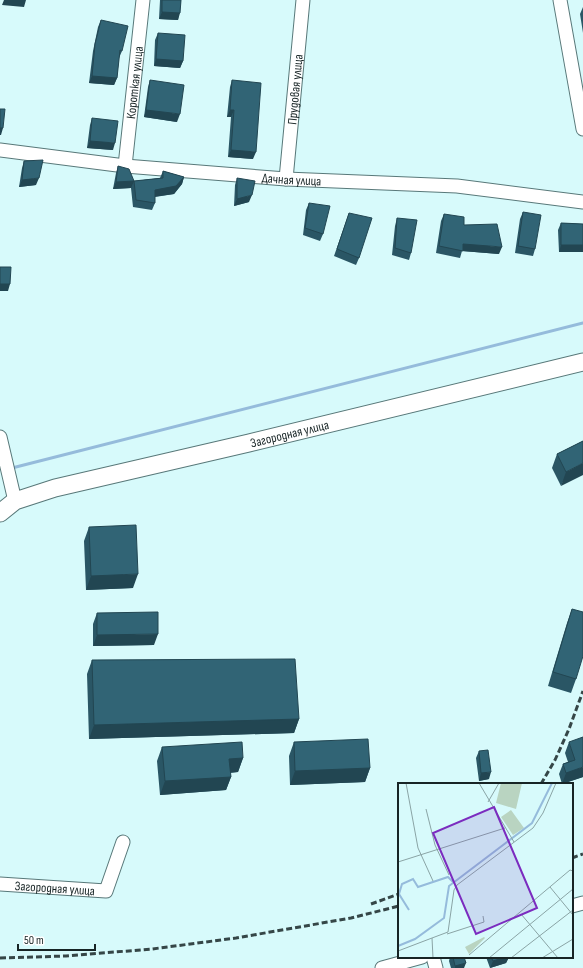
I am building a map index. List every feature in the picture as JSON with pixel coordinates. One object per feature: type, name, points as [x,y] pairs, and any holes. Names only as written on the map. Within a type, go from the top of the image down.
[{"type":"main road","name":"Загородная улица","points":[[0,513],[15,501],[62,486],[583,362]]},
{"type":"street","name":"Короткая улица","points":[[125,166],[143,0]]},
{"type":"street","name":"Прудовая улица","points":[[286,179],[303,0]]},
{"type":"street","points":[[560,0],[583,129]]},
{"type":"street","name":"Дачная улица","points":[[0,150],[125,166],[286,179],[457,186],[583,202]]},
{"type":"street","points":[[0,437],[15,501]]},
{"type":"street","name":"Загородная улица","points":[[0,884],[106,891],[123,842]]},
{"type":"street","points":[[573,906],[583,903]]},
{"type":"street","points":[[382,968],[418,958]]},
{"type":"street","points":[[433,958],[436,968]]},
{"type":"building","points":[[162,0],[181,0],[180,13],[162,12]]},
{"type":"building","points":[[101,20],[128,26],[122,51],[120,50],[117,78],[92,76],[95,44]]},
{"type":"building","points":[[158,33],[185,35],[183,61],[156,59]]},
{"type":"building","points":[[150,80],[184,85],[180,114],[146,110]]},
{"type":"building","points":[[232,80],[261,83],[256,152],[231,150],[234,110],[230,110]]},
{"type":"building","points":[[0,109],[5,109],[3,128],[0,128]]},
{"type":"building","points":[[92,118],[118,121],[115,143],[90,141]]},
{"type":"building","points":[[43,160],[39,178],[22,180],[24,161]]},
{"type":"building","points":[[118,166],[129,169],[134,181],[116,182]]},
{"type":"building","points":[[163,171],[184,177],[176,186],[155,190],[155,203],[136,200],[134,181],[163,178]]},
{"type":"building","points":[[237,178],[255,181],[252,195],[237,199]]},
{"type":"building","points":[[309,203],[330,206],[323,234],[305,228]]},
{"type":"building","points":[[523,212],[541,215],[535,249],[518,246]]},
{"type":"building","points":[[349,213],[372,218],[359,258],[337,249]]},
{"type":"building","points":[[444,214],[464,217],[464,225],[497,224],[502,247],[463,244],[463,251],[439,246]]},
{"type":"building","points":[[397,218],[417,220],[411,253],[395,248]]},
{"type":"building","points":[[561,223],[583,224],[583,245],[561,245]]},
{"type":"building","points":[[0,267],[11,267],[10,284],[0,284]]},
{"type":"building","points":[[583,441],[583,463],[566,472],[557,454]]},
{"type":"building","points":[[136,525],[138,574],[91,576],[89,527]]},
{"type":"building","points":[[572,609],[583,612],[583,656],[576,679],[553,672]]},
{"type":"building","points":[[158,612],[158,634],[97,635],[97,613]]},
{"type":"building","points":[[295,659],[299,719],[94,725],[92,660]]},
{"type":"building","points":[[583,737],[583,767],[566,773],[563,764],[575,760],[569,742]]},
{"type":"building","points":[[368,739],[370,768],[295,771],[294,742]]},
{"type":"building","points":[[242,742],[243,758],[229,759],[231,777],[165,781],[162,747]]},
{"type":"building","points":[[488,750],[491,772],[481,773],[479,751]]},
{"type":"building","points":[[453,958],[464,958],[466,963],[455,966]]},
{"type":"building","points":[[492,958],[503,958],[493,961]]},
{"type":"waterway","points":[[12,468],[583,323]]},
{"type":"railway","points":[[542,783],[555,760],[569,729],[583,691]]},
{"type":"railway","points":[[573,858],[583,854]]},
{"type":"railway","points":[[371,904],[398,894]]},
{"type":"railway","points":[[0,958],[66,956],[152,949],[236,938],[351,918],[398,906]]}]
